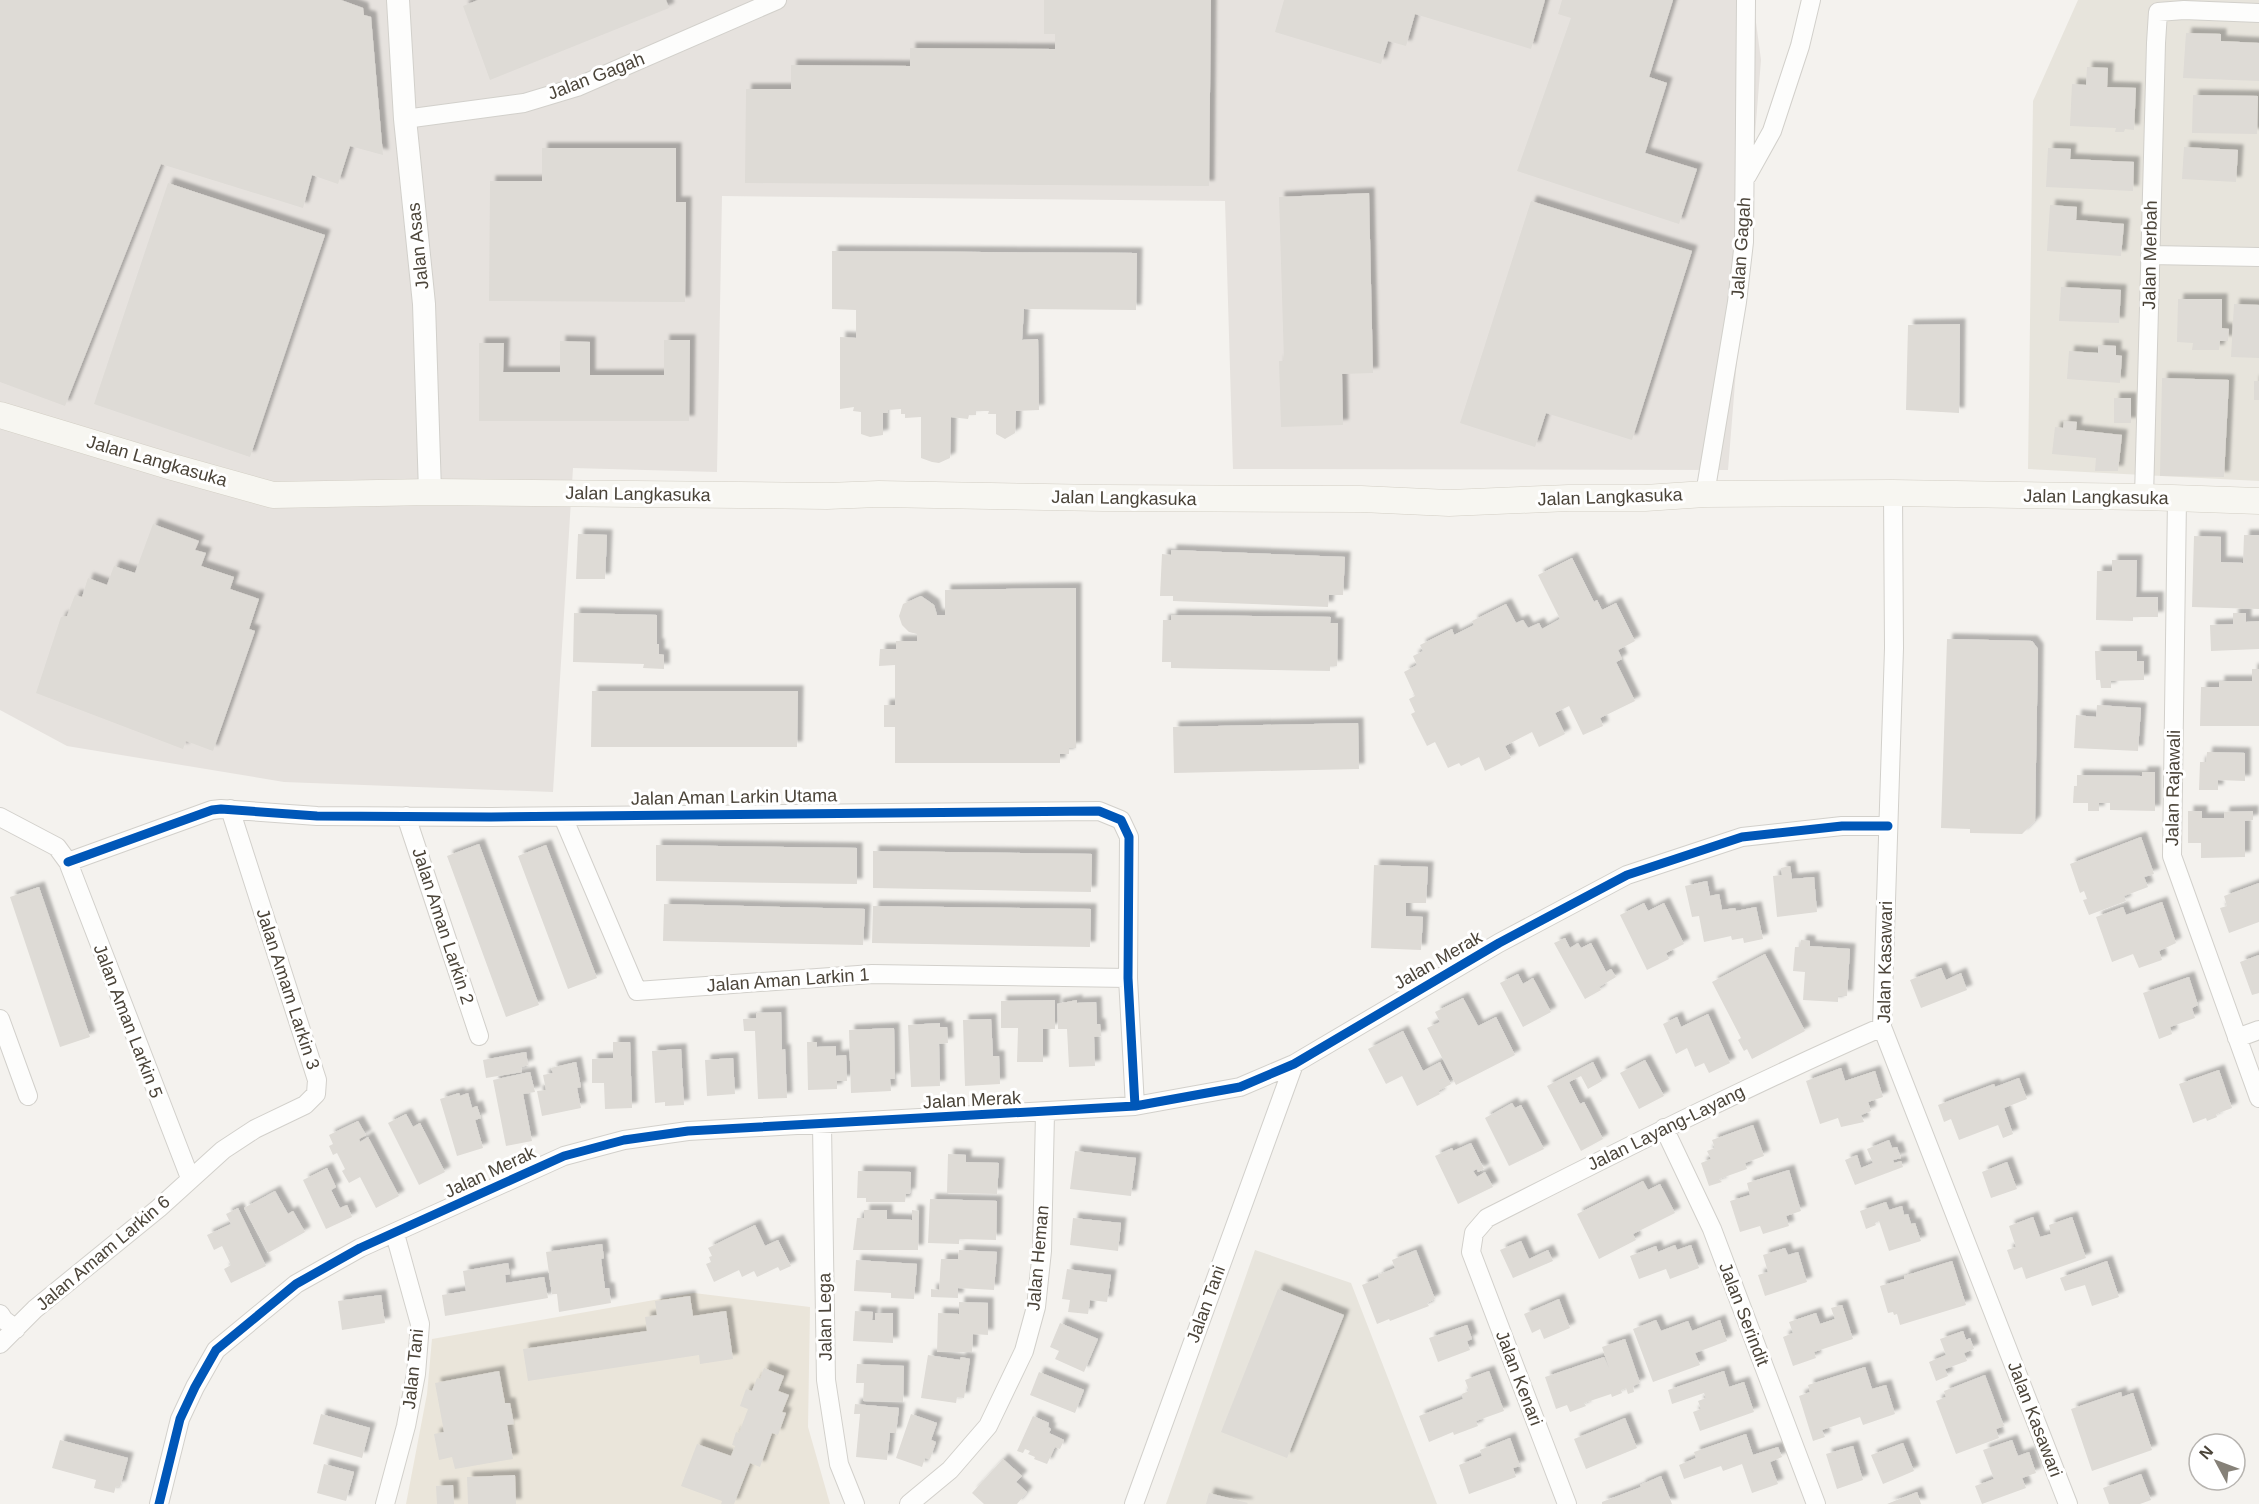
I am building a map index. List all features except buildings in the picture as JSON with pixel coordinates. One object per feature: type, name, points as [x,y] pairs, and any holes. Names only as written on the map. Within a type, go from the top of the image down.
[{"type":"main road","name":"Jalan Langkasuka","points":[[0,415],[273,495],[430,492],[1361,499],[1449,503],[1569,498],[1645,498],[1705,494],[1893,493],[2259,501]]},
{"type":"street","name":"Jalan Asas","points":[[398,0],[405,119],[424,304],[430,492]]},
{"type":"street","name":"Jalan Gagah","points":[[405,119],[524,103],[577,87],[777,0]]},
{"type":"street","name":"Jalan Gagah","points":[[1705,494],[1737,302],[1744,242],[1746,0]]},
{"type":"street","points":[[1746,178],[1772,131],[1800,46],[1811,0]]},
{"type":"street","name":"Jalan Merbah","points":[[2144,497],[2158,12],[2184,10],[2259,13]]},
{"type":"street","points":[[2150,255],[2259,257]]},
{"type":"street","name":"Jalan Kasawari","points":[[1893,493],[1894,648],[1882,1027],[2068,1504]]},
{"type":"street","name":"Jalan Rajawali","points":[[2177,499],[2172,856],[2259,1098]]},
{"type":"street","name":"Jalan Aman Larkin Utama","points":[[68,862],[212,810],[230,809],[317,816],[563,817],[1099,811],[1121,820],[1129,837],[1128,978],[1135,1106]]},
{"type":"street","name":"Jalan Amam Larkin 3","points":[[190,1178],[223,1150],[255,1129],[305,1105],[316,1094],[317,1080],[230,809]]},
{"type":"street","name":"Jalan Aman Larkin 2","points":[[406,816],[479,1036]]},
{"type":"street","points":[[0,817],[57,847],[68,862]]},
{"type":"street","name":"Jalan Aman Larkin 1","points":[[563,817],[637,991],[872,974],[1128,978]]},
{"type":"street","name":"Jalan Merak","points":[[159,1504],[180,1419],[216,1350],[296,1284],[360,1248],[564,1156],[624,1140],[688,1131],[1045,1113],[1135,1106],[1240,1087],[1294,1064],[1499,943],[1627,875],[1742,837],[1842,826],[1888,826]]},
{"type":"street","name":"Jalan Aman Larkin 5","points":[[68,862],[190,1178]]},
{"type":"street","points":[[0,1019],[28,1096]]},
{"type":"street","name":"Jalan Layang-Layang","points":[[1471,1252],[1474,1233],[1487,1218],[1664,1128],[1882,1027]]},
{"type":"street","points":[[2237,1038],[2259,1030]]},
{"type":"street","name":"Jalan Tani","points":[[1134,1504],[1294,1064]]},
{"type":"street","points":[[1258,1079],[1279,1105]]},
{"type":"street","name":"Jalan Heman","points":[[909,1504],[950,1470],[988,1426],[1024,1351],[1036,1307],[1042,1251],[1045,1113]]},
{"type":"street","name":"Jalan Lega","points":[[822,1125],[826,1380],[839,1464],[855,1504]]},
{"type":"street","name":"Jalan Serindit","points":[[1664,1128],[1712,1230],[1816,1504]]},
{"type":"street","name":"Jalan Amam Larkin 6","points":[[0,1344],[35,1309],[159,1208],[190,1178]]},
{"type":"street","name":"Jalan Tani","points":[[386,1504],[406,1426],[416,1374],[420,1324],[395,1234]]},
{"type":"street","name":"Jalan Kenari","points":[[1471,1252],[1567,1504]]},
{"type":"street","points":[[0,1314],[16,1329]]},
{"type":"shaded area","points":[[0,0],[1753,0],[1761,60],[1728,470],[1233,469],[1225,201],[722,196],[717,472],[573,468],[553,792],[284,782],[67,746],[0,710]]},
{"type":"shaded area","points":[[2078,0],[2259,0],[2259,481],[2028,469],[2033,101]]},
{"type":"shaded area","points":[[1255,1250],[1351,1283],[1437,1504],[1166,1504]]},
{"type":"shaded area","points":[[694,1293],[810,1307],[808,1427],[830,1504],[406,1504],[427,1394],[432,1339]]},
{"type":"cycle path","points":[[68,862],[212,810],[221,809],[317,816],[491,817],[1099,811],[1121,820],[1129,837],[1128,978],[1135,1106]]},
{"type":"cycle path","points":[[159,1504],[180,1419],[216,1350],[296,1284],[360,1248],[564,1156],[624,1140],[688,1131],[1135,1106],[1240,1087],[1294,1064],[1499,943],[1627,875],[1742,837],[1842,826],[1888,826]]}]
